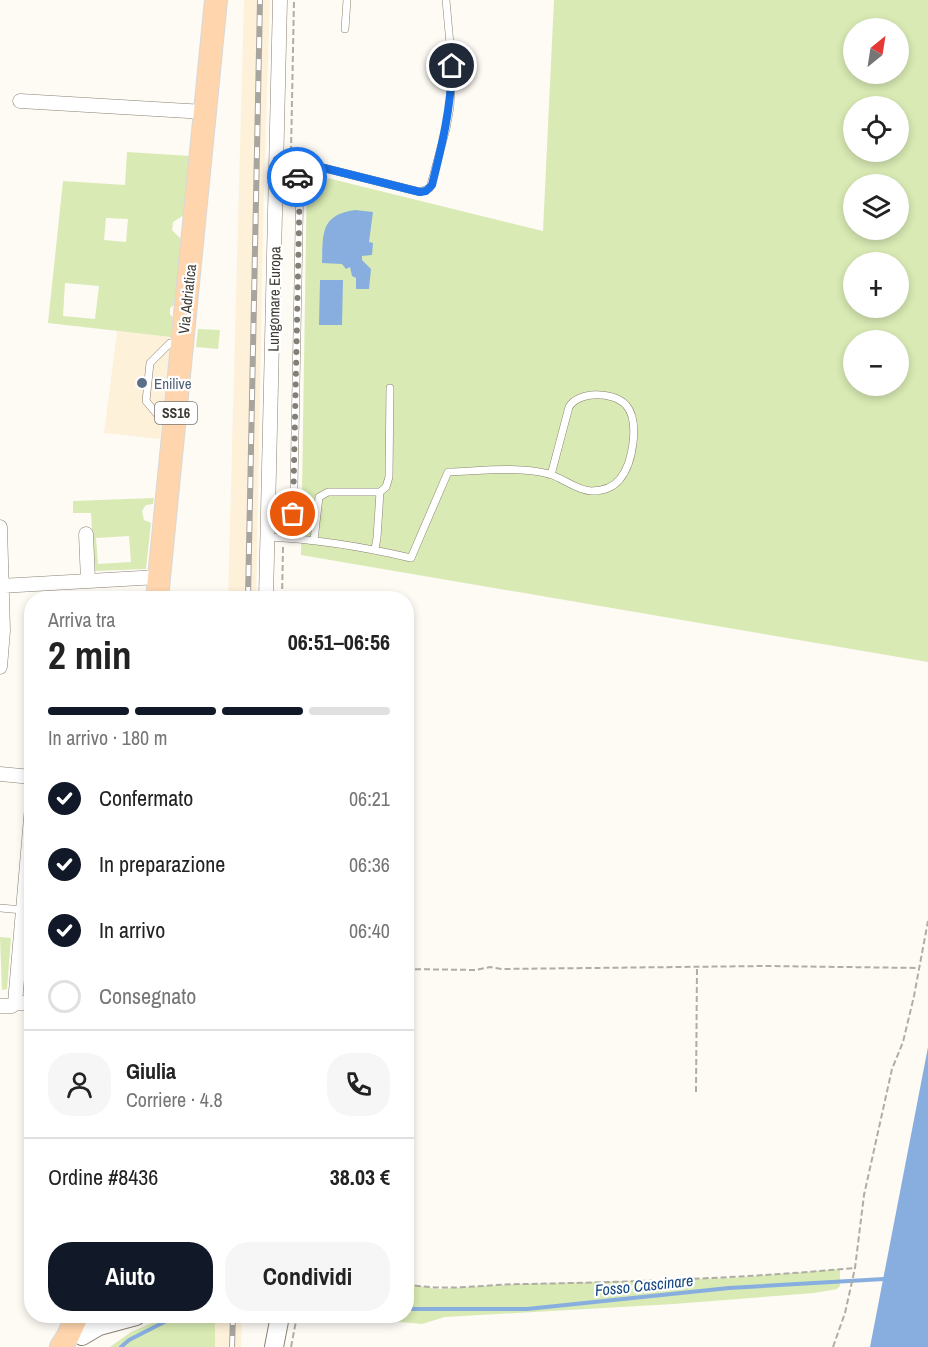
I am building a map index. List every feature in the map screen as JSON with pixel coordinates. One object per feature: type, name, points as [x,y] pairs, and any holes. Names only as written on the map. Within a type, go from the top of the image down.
[{"type":"main road","name":"Via Adriatica","points":[[158,588],[216,0]]},
{"type":"main road","points":[[61,1347],[68,1336],[81,1328]]},
{"type":"street","name":"Lungomare Europa","points":[[266,591],[280,0]]},
{"type":"street","points":[[20,101],[205,112]]},
{"type":"street","points":[[0,527],[3,631],[0,667]]},
{"type":"street","points":[[86,534],[88,581]]},
{"type":"street","points":[[1,586],[88,581],[158,588]]},
{"type":"street","points":[[0,774],[24,776]]},
{"type":"street","points":[[15,1003],[24,889]]},
{"type":"street","points":[[0,1006],[24,1003]]},
{"type":"street","points":[[81,1328],[99,1326],[104,1323]]},
{"type":"street","points":[[274,1347],[279,1323]]},
{"type":"lane","points":[[345,29],[347,0]]},
{"type":"lane","points":[[277,165],[296,161],[420,192],[430,188],[450,107],[452,66],[446,0]]},
{"type":"lane","points":[[277,165],[300,178],[293,538]]},
{"type":"lane","points":[[175,421],[162,420],[146,401],[150,363],[170,343],[182,344]]},
{"type":"lane","points":[[314,540],[319,497],[328,492],[380,492],[386,487],[389,477],[390,388]]},
{"type":"lane","points":[[267,537],[314,540],[375,549],[411,558],[448,472],[527,470],[551,475],[578,488],[590,491],[602,490],[612,486],[620,479],[627,468],[633,446],[633,426],[629,409],[624,402],[593,395],[572,400],[551,475]]},
{"type":"lane","points":[[375,549],[380,492]]},
{"type":"lane","points":[[0,908],[22,910]]},
{"type":"path","points":[[282,591],[283,554]]},
{"type":"path","points":[[833,1347],[845,1312],[855,1268],[864,1195],[892,1070],[903,1042],[928,921]]},
{"type":"path","points":[[414,969],[476,970],[490,967],[502,969],[920,968]]},
{"type":"path","points":[[696,1092],[697,967]]},
{"type":"path","points":[[414,1285],[438,1289],[518,1284],[640,1282],[731,1278],[855,1268]]},
{"type":"path","points":[[291,1347],[296,1323]]},
{"type":"shaded area","points":[[244,0],[270,0],[256,591],[228,591]]},
{"type":"shaded area","points":[[117,331],[171,337],[160,439],[104,433]]},
{"type":"shaded area","points":[[215,1323],[242,1323],[241,1347],[215,1347]]},
{"type":"green space","points":[[554,0],[928,0],[928,662],[301,555],[307,173],[543,231]]},
{"type":"green space","points":[[127,152],[191,156],[184,215],[173,222],[172,230],[182,240],[174,305],[170,308],[173,318],[171,337],[48,323],[63,181],[125,185]],"holes":[[[106,218],[128,219],[126,242],[104,240]],[[65,283],[99,286],[95,319],[63,316]]]},
{"type":"green space","points":[[198,329],[220,330],[218,349],[196,347]]},
{"type":"green space","points":[[154,498],[153,504],[146,505],[142,511],[144,520],[151,523],[146,569],[94,571],[91,513],[73,513],[73,501]],"holes":[[[129,536],[131,562],[98,564],[96,538]]]},
{"type":"green space","points":[[0,937],[11,938],[7,989],[2,990]]},
{"type":"green space","points":[[840,1269],[840,1286],[837,1289],[814,1293],[673,1304],[445,1317],[422,1324],[411,1323],[414,1323],[414,1285],[438,1289],[518,1284],[731,1278]]},
{"type":"green space","points":[[151,1323],[215,1323],[215,1347],[110,1347],[131,1332]]},
{"type":"water","points":[[355,210],[373,212],[369,242],[373,243],[372,255],[362,256],[362,260],[371,269],[369,289],[356,289],[356,278],[352,276],[350,267],[346,269],[342,264],[322,263],[324,235],[329,221],[335,216]]},
{"type":"water","points":[[320,280],[343,280],[342,325],[319,325]]},
{"type":"water","points":[[928,1047],[928,1347],[870,1347]]},
{"type":"waterway","name":"Fosso Cascinare","points":[[414,1309],[527,1309],[729,1288],[884,1279]]},
{"type":"waterway","name":"Fosso Cascinare","points":[[121,1347],[129,1340],[162,1323]]},
{"type":"railway","points":[[248,591],[260,0]]},
{"type":"railway","points":[[232,1347],[233,1323]]},
{"type":"way so far","points":[[293,514],[300,178],[297,177]]},
{"type":"place","name":"Enilive","points":[[142,383]]},
{"type":"route","points":[[297,177],[277,169],[277,160],[296,161],[420,192],[426,191],[432,185],[446,129],[450,107],[452,66]]}]
